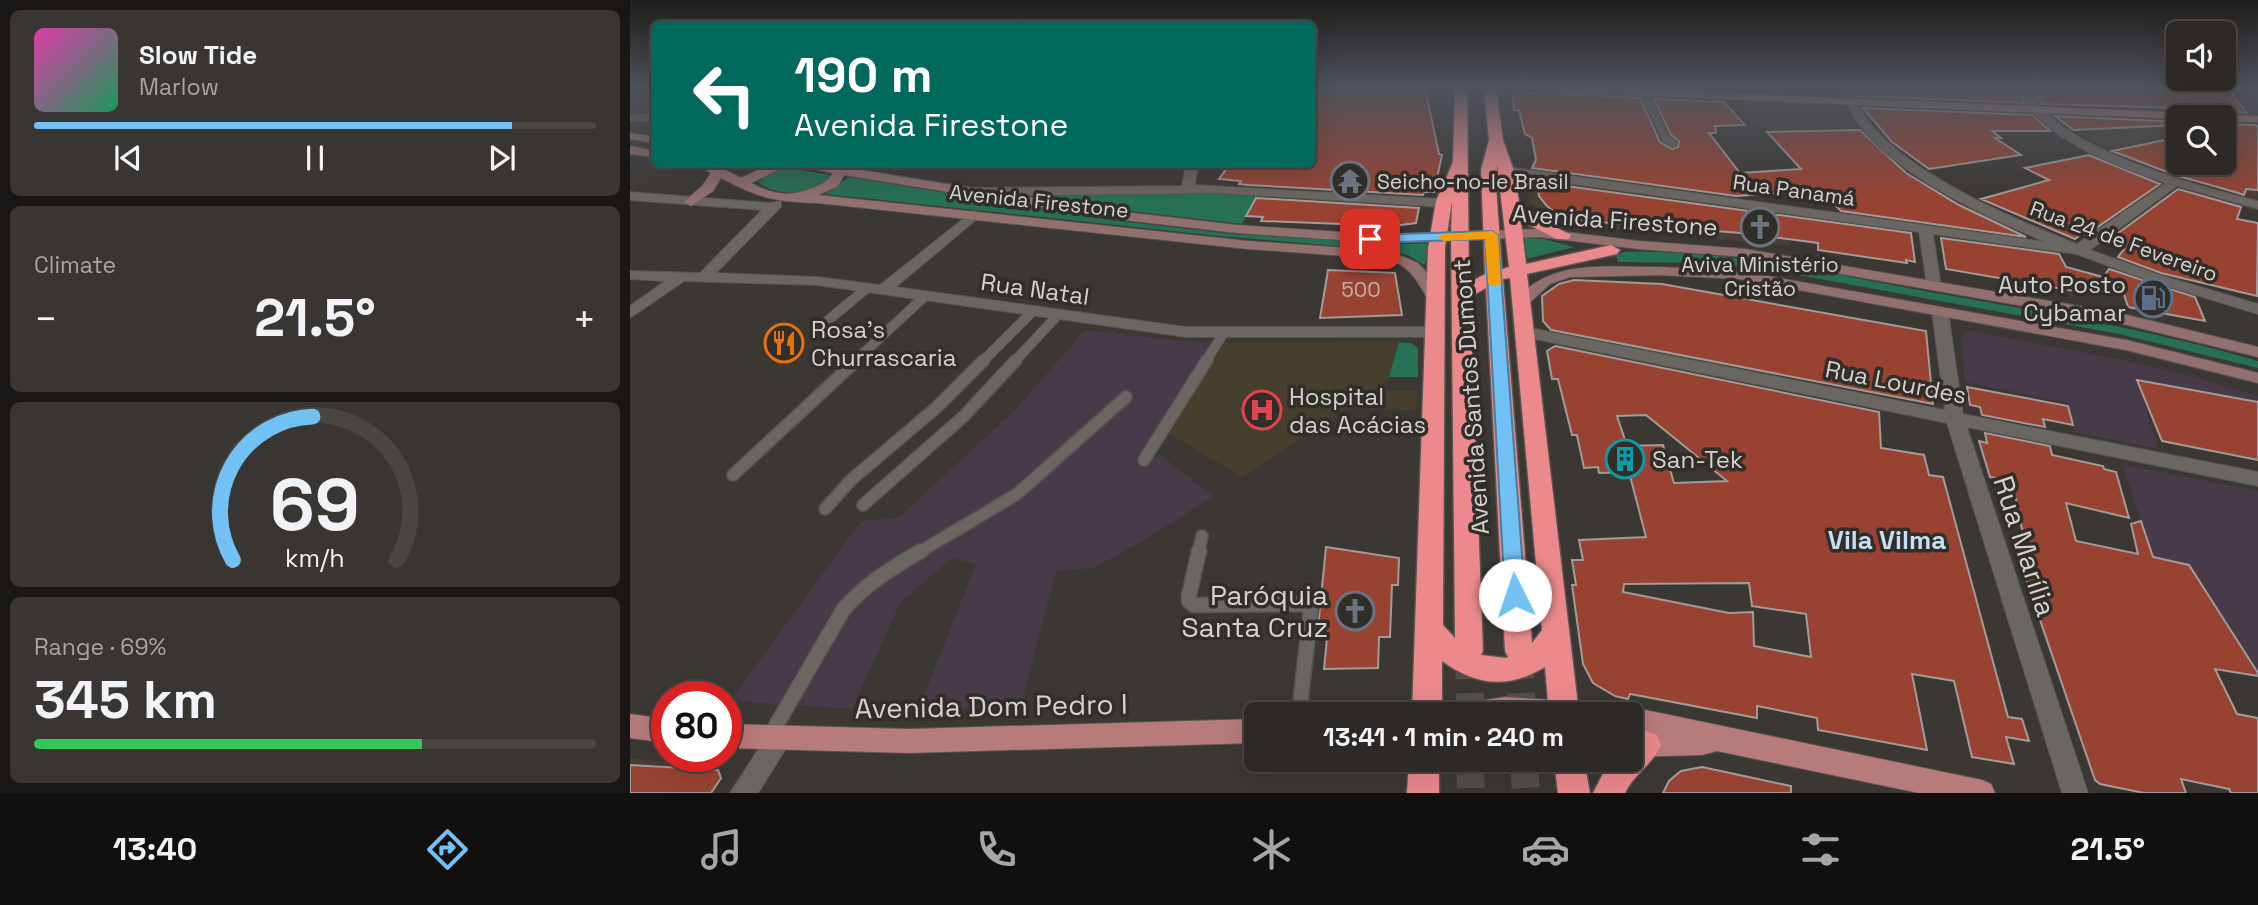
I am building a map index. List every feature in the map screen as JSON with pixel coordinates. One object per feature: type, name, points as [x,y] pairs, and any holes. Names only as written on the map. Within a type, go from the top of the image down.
[{"type":"highway","name":"Avenida Santos Dumont","points":[[1461,125],[1459,236],[1469,652]]},
{"type":"highway","name":"Avenida Santos Dumont","points":[[1494,125],[1496,140],[1507,171],[1511,204],[1563,702]]},
{"type":"highway","name":"Avenida Santos Dumont","points":[[1496,140],[1488,170],[1519,651]]},
{"type":"highway","name":"Avenida Santos Dumont","points":[[1427,702],[1437,302],[1435,238],[1442,202],[1461,157]]},
{"type":"highway","points":[[1511,204],[1531,221],[1563,235]]},
{"type":"highway","points":[[1462,294],[1494,276],[1611,250]]},
{"type":"highway","points":[[1429,628],[1452,655],[1468,665],[1505,671],[1536,658],[1556,632]]},
{"type":"highway","points":[[1423,793],[1424,772]]},
{"type":"highway","points":[[1571,772],[1574,793]]},
{"type":"highway","points":[[1609,793],[1619,772]]},
{"type":"main road","points":[[630,136],[649,139]]},
{"type":"main road","points":[[630,150],[651,154]]},
{"type":"main road","name":"Avenida Firestone","points":[[712,168],[760,193],[792,198],[1248,245],[1389,255],[1406,260],[1421,270],[1437,302]]},
{"type":"main road","points":[[741,184],[772,168]]},
{"type":"main road","name":"Avenida Firestone","points":[[822,168],[1115,215],[1237,229],[1384,240],[1514,233],[1563,235],[1639,245],[1745,253],[2161,327],[2258,352]]},
{"type":"main road","points":[[691,202],[708,188],[719,171]]},
{"type":"main road","points":[[792,198],[828,187],[838,178],[840,171]]},
{"type":"main road","points":[[1630,271],[1612,264],[1609,257],[1611,250],[1639,245]]},
{"type":"main road","name":"Avenida Firestone","points":[[1521,303],[1545,281],[1559,275],[1630,271],[1739,275],[2140,348],[2258,378]]},
{"type":"main road","points":[[630,726],[651,728]]},
{"type":"main road","name":"Avenida Dom Pedro I","points":[[742,737],[909,741],[1244,731]]},
{"type":"main road","points":[[1643,745],[1702,743],[1717,739],[1982,793]]},
{"type":"street","name":"Rua 24 de Fevereiro","points":[[1868,125],[1876,136],[1927,176],[1983,208],[2075,250],[2174,286],[2258,309]]},
{"type":"street","points":[[2058,125],[2082,142],[2124,162],[2175,182],[2258,205]]},
{"type":"street","points":[[1188,190],[1191,168]]},
{"type":"street","name":"Rua Panamá","points":[[1507,171],[2075,250]]},
{"type":"street","points":[[2075,250],[2087,246],[2175,182]]},
{"type":"street","points":[[975,192],[1217,189],[1442,202]]},
{"type":"street","points":[[630,196],[772,207]]},
{"type":"street","points":[[705,276],[772,207],[792,198]]},
{"type":"street","points":[[874,290],[972,215]]},
{"type":"street","points":[[1925,229],[1934,286]]},
{"type":"street","name":"Rua Natal","points":[[630,275],[794,279],[1057,316],[1223,334],[1436,332]]},
{"type":"street","points":[[630,313],[680,277]]},
{"type":"street","name":"Rua Marília","points":[[1940,312],[1955,418],[2075,793]]},
{"type":"street","name":"Rua Lourdes","points":[[1525,332],[2258,479]]},
{"type":"street","points":[[743,793],[774,738]]},
{"type":"lane","points":[[1659,125],[1666,139],[1673,143]]},
{"type":"lane","points":[[858,332],[820,327],[874,290]]},
{"type":"lane","points":[[733,475],[923,297]]},
{"type":"lane","points":[[825,509],[851,480],[937,407],[1032,312]]},
{"type":"lane","points":[[863,505],[964,416],[1057,316]]},
{"type":"lane","points":[[1144,460],[1223,334]]},
{"type":"lane","points":[[774,738],[844,610],[857,593],[878,577],[1017,494],[1126,397]]},
{"type":"lane","points":[[1202,536],[1189,595],[1189,601],[1194,605],[1303,604],[1311,609],[1300,702]]},
{"type":"shaded area","points":[[1760,125],[1856,125],[1865,136],[1907,171],[1844,183],[1807,175]]},
{"type":"shaded area","points":[[2069,125],[2166,125],[2166,173],[2112,152]]},
{"type":"shaded area","points":[[2236,125],[2256,125],[2258,200],[2171,175],[2236,175]]},
{"type":"shaded area","points":[[1537,181],[1768,214],[1792,246],[1565,225],[1547,218],[1530,203],[1526,184]]},
{"type":"shaded area","points":[[1085,330],[1212,344],[1134,467],[1160,455],[1213,496],[1156,533],[1094,568],[1056,571],[1021,707],[918,710],[976,564],[952,558],[900,603],[852,709],[742,702],[742,685],[861,521],[898,518],[1015,410]]},
{"type":"shaded area","points":[[1967,330],[2133,362],[2258,396],[2258,432],[2146,411],[2159,449],[2075,432],[2068,403],[1965,382],[1961,337]]},
{"type":"shaded area","name":"Hospital das Acácias","points":[[1399,342],[1385,391],[1417,391],[1416,410],[1344,409],[1242,477],[1168,433],[1222,343]]},
{"type":"shaded area","points":[[2122,464],[2258,491],[2258,673],[2189,565],[2153,558]]},
{"type":"shaded area","points":[[630,758],[651,760],[651,772],[718,772],[721,778],[711,793],[630,793]]},
{"type":"green space","points":[[790,168],[829,175],[831,178],[821,185],[794,192],[776,191],[758,182],[771,172]]},
{"type":"green space","points":[[849,177],[1110,220],[1232,234],[1427,243],[1428,257],[1424,265],[1408,255],[1386,250],[1219,236],[825,194]]},
{"type":"green space","points":[[1202,193],[1257,196],[1242,224],[1113,209],[1043,196]]},
{"type":"green space","points":[[1526,237],[1544,239],[1574,247],[1527,259]]},
{"type":"green space","points":[[1624,252],[1701,254],[1739,259],[2054,314],[2218,350],[2258,361],[2258,368],[2119,334],[1766,269],[1695,263],[1618,262],[1616,255]]},
{"type":"green space","points":[[1399,342],[1411,343],[1418,348],[1418,377],[1389,377]]},
{"type":"building","points":[[1316,125],[1433,125],[1439,154],[1442,155],[1434,192],[1424,192],[1423,195],[1248,185],[1239,184],[1241,181],[1219,179],[1227,168],[1316,168]]},
{"type":"building","points":[[1523,125],[1652,125],[1660,142],[1672,149],[1678,147],[1679,141],[1671,135],[1666,125],[1745,125],[1715,126],[1716,133],[1709,133],[1740,173],[1801,169],[1767,132],[1860,130],[1906,173],[1959,205],[2026,237],[1841,211],[1821,190],[1736,196],[1532,168],[1536,160],[1532,138],[1525,134]]},
{"type":"building","points":[[1878,125],[2044,125],[2050,131],[1992,131],[2001,138],[1995,138],[2021,155],[1929,169],[1892,142]]},
{"type":"building","points":[[2067,125],[2166,125],[2073,130]]},
{"type":"building","points":[[2236,125],[2256,125],[2258,190],[2246,189],[2244,195],[2175,175],[2236,175]]},
{"type":"building","points":[[2166,140],[2166,172],[2112,151]]},
{"type":"building","points":[[2089,155],[2160,184],[2086,235],[2083,233],[2075,239],[1981,199],[2049,180],[2025,168]]},
{"type":"building","points":[[1537,182],[1911,233],[1915,262],[1818,250],[1818,243],[1741,233],[1571,220],[1559,216],[1547,206],[1539,196]]},
{"type":"building","points":[[2178,189],[2241,207],[2237,219],[2258,223],[2257,296],[2161,273],[2118,257],[2124,249],[2106,242]]},
{"type":"building","points":[[1256,198],[1419,208],[1416,223],[1394,226],[1261,221],[1263,217],[1246,216]]},
{"type":"building","points":[[1941,238],[2059,254],[2066,267],[2103,277],[2109,269],[2195,297],[2205,321],[2128,307],[2122,288],[2107,286],[2080,292],[1946,269]]},
{"type":"building","points":[[1328,270],[1395,273],[1402,315],[1320,318]]},
{"type":"building","points":[[1574,280],[1662,284],[1926,331],[1933,404],[1551,330],[1543,321],[1542,296],[1559,284]]},
{"type":"building","points":[[1555,346],[1879,412],[1881,448],[1924,455],[1929,475],[1943,477],[2008,717],[2022,719],[2029,741],[2006,737],[2014,764],[1972,757],[1954,681],[1912,674],[1927,750],[1818,730],[1817,718],[1757,706],[1757,718],[1630,694],[1628,699],[1615,696],[1593,683],[1583,664],[1572,585],[1576,585],[1572,560],[1583,560],[1579,540],[1646,537],[1629,472],[1599,473],[1598,467],[1584,468],[1577,435],[1572,435],[1558,379],[1552,379],[1547,351]],"holes":[[[1646,415],[1683,445],[1727,481],[1674,483],[1663,445],[1627,446],[1617,416]],[[1749,583],[1752,606],[1806,614],[1811,657],[1754,646],[1753,612],[1729,613],[1623,592],[1624,584]]]},
{"type":"building","points":[[2137,380],[2258,402],[2258,460],[2162,441]]},
{"type":"building","points":[[1967,387],[2068,406],[2073,425],[2043,419],[2045,427],[1982,415],[1980,407],[1970,405]]},
{"type":"building","points":[[1985,433],[2050,446],[2052,455],[2103,466],[2104,469],[2116,472],[2129,518],[2066,503],[2076,541],[2138,554],[2131,524],[2141,521],[2153,557],[2189,565],[2258,673],[2258,676],[2215,669],[2237,714],[2258,718],[2258,793],[2231,793],[2229,789],[2181,779],[2186,793],[2144,793],[2100,784],[2095,780],[2017,553],[2027,554],[2015,495],[2004,493],[2002,479],[1990,477],[1979,441],[1987,443]]},
{"type":"building","name":"Paróquia Santa Cruz","points":[[1326,547],[1399,558],[1398,585],[1392,585],[1390,637],[1379,637],[1378,668],[1324,669],[1327,638],[1317,638]]},
{"type":"building","points":[[630,765],[651,766],[651,772],[719,772],[721,778],[711,793],[630,793]]},
{"type":"building","points":[[1702,767],[1791,786],[1791,793],[1663,793],[1669,781],[1681,771]]},
{"type":"tunnel","points":[[1469,651],[1470,702]]},
{"type":"tunnel","points":[[1519,651],[1521,702]]},
{"type":"tunnel","points":[[1470,772],[1471,793]]},
{"type":"tunnel","points":[[1525,772],[1526,793]]},
{"type":"slow traffic","points":[[1444,237],[1492,235],[1495,283]]},
{"type":"place","name":"Seicho-no-Ie Brasil","points":[[1350,181]]},
{"type":"place","name":"Aviva Ministério Cristão","points":[[1760,227]]},
{"type":"place","name":"Auto Posto Cybamar","points":[[2153,298]]},
{"type":"place","name":"Rosa's Churrascaria","points":[[784,343]]},
{"type":"place","name":"Hospital das Acácias","points":[[1262,410]]},
{"type":"place","name":"San-Tek","points":[[1625,459]]},
{"type":"place","name":"Paróquia Santa Cruz","points":[[1355,611]]},
{"type":"district","name":"Vila Vilma","points":[[1887,540]]},
{"type":"route","points":[[1370,239],[1492,235],[1515,595]]}]
